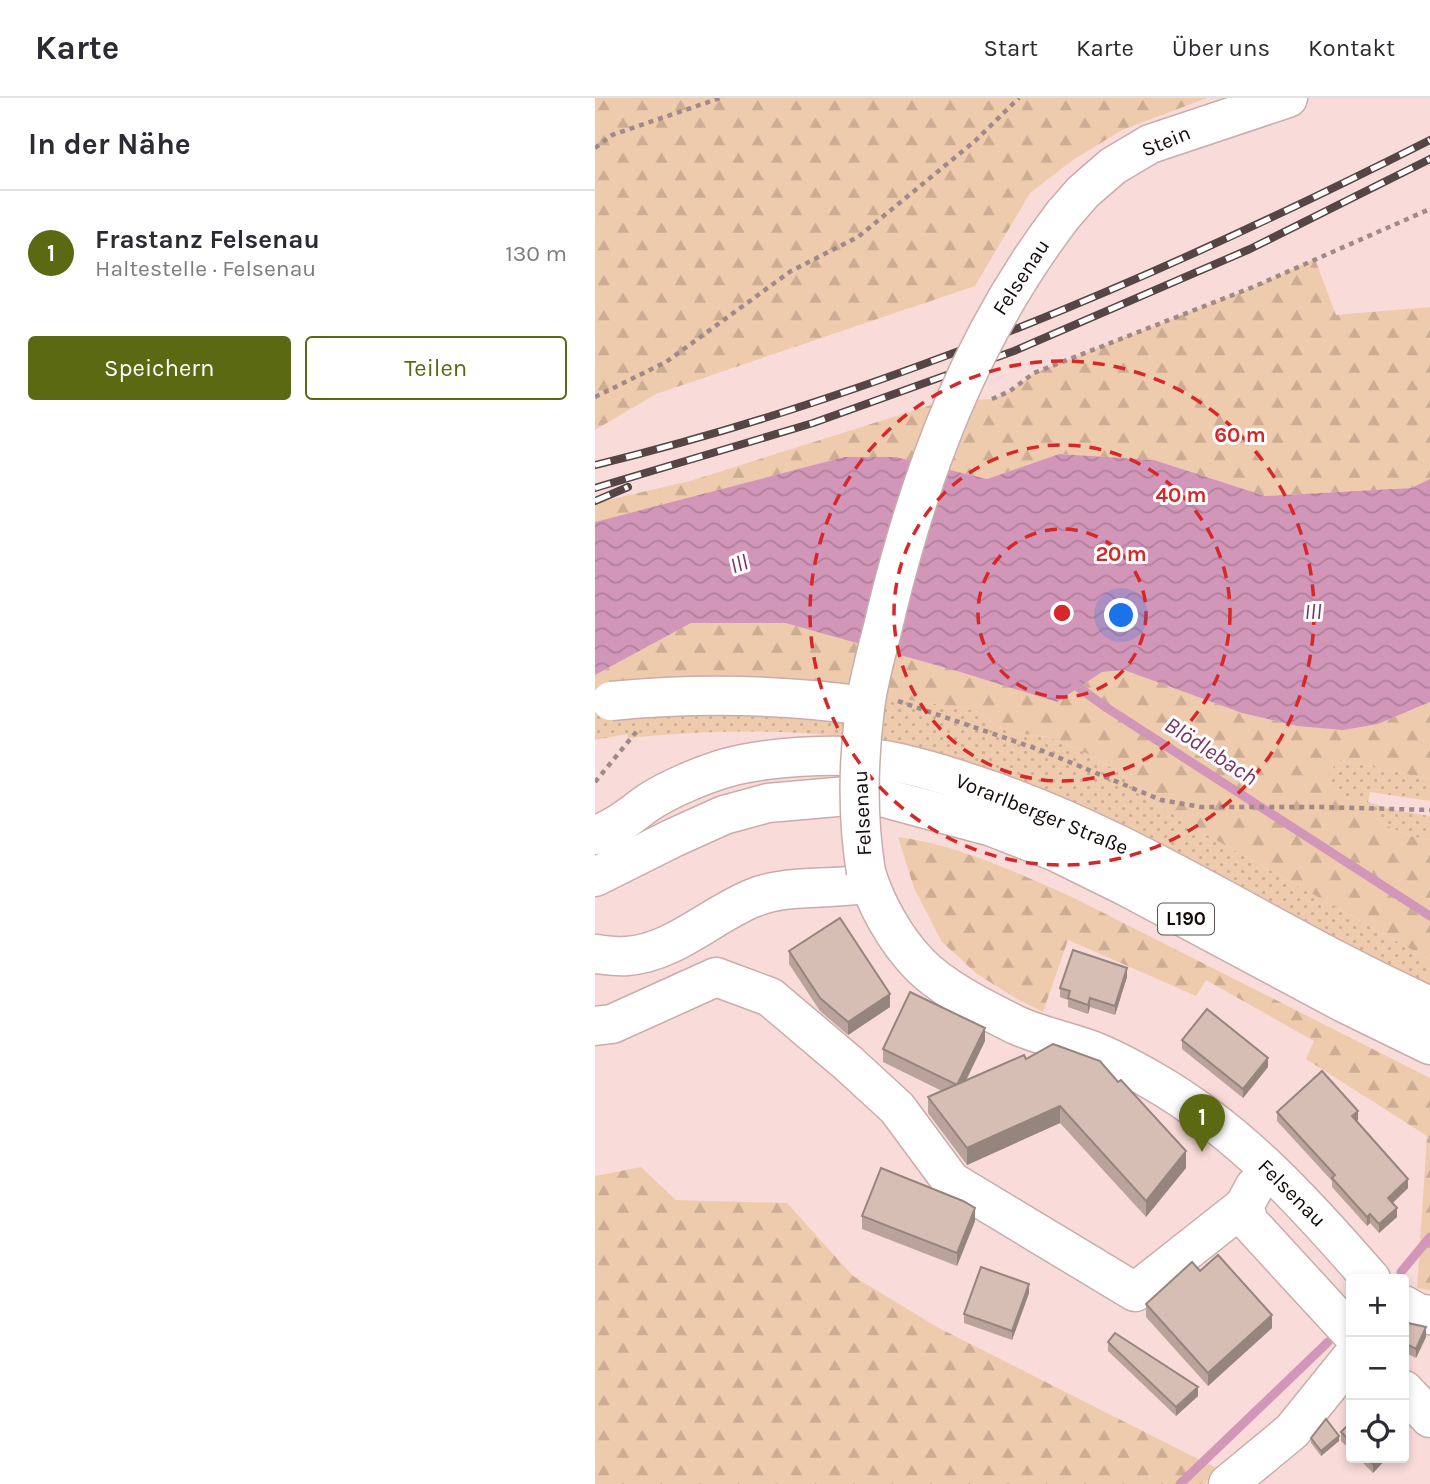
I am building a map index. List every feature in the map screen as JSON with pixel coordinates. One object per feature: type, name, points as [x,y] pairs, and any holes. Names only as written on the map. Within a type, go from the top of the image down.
[{"type":"main road","name":"Stein","points":[[1063,215],[1083,192],[1113,166],[1150,144],[1287,98]]},
{"type":"main road","name":"Felsenau","points":[[1063,215],[1031,257],[989,326],[962,381],[939,440],[899,563],[865,706],[859,764],[860,838],[868,877],[888,921],[918,963],[932,975],[1018,1026],[1094,1051],[1153,1081],[1215,1123],[1270,1169],[1367,1274]]},
{"type":"main road","points":[[595,704],[672,696],[830,701],[865,706]]},
{"type":"main road","name":"Vorarlberger Straße","points":[[598,840],[652,800],[725,768],[760,761],[812,756],[876,758],[942,774],[1007,795],[1069,820],[1141,854],[1430,1006]]},
{"type":"main road","name":"Vorarlberger Straße","points":[[595,877],[724,815],[768,803],[870,794],[992,827],[1056,852],[1344,1003],[1430,1045]]},
{"type":"main road","points":[[612,955],[671,944],[753,898],[784,889],[828,889],[868,877]]},
{"type":"main road","points":[[595,1026],[612,1024],[716,978],[769,997],[897,1108],[951,1181],[1135,1292],[1244,1206],[1249,1193],[1270,1169]]},
{"type":"main road","points":[[1244,1206],[1249,1222],[1346,1328]]},
{"type":"main road","points":[[1409,1308],[1430,1315]]},
{"type":"main road","points":[[1228,1484],[1292,1431],[1346,1364]]},
{"type":"main road","points":[[1409,1395],[1430,1418]]},
{"type":"path","points":[[595,148],[612,135],[720,98]]},
{"type":"path","points":[[595,397],[666,362],[791,271],[858,237],[975,141],[1019,98]]},
{"type":"path","points":[[982,399],[992,399],[1010,391],[1034,373],[1253,287],[1430,209]]},
{"type":"path","points":[[1201,807],[1430,810]]},
{"type":"green space","points":[[595,98],[1207,98],[1122,130],[1073,160],[1030,193],[975,286],[656,394],[595,430]]},
{"type":"green space","points":[[1315,259],[1336,315],[1430,307],[1430,479],[1411,488],[1265,496],[1154,460],[1059,454],[987,479],[896,457],[844,457],[595,522],[595,503],[690,481],[944,401],[992,399],[1010,391],[1034,373],[1253,287]]},
{"type":"green space","points":[[691,623],[785,623],[1057,702],[1102,672],[1124,670],[1242,713],[1297,726],[1378,724],[1430,702],[1430,779],[1340,760],[1331,769],[1329,784],[1347,797],[1368,803],[1371,815],[1392,828],[1430,840],[1430,960],[1191,826],[1154,802],[1118,771],[1088,754],[1049,737],[1009,732],[979,712],[815,686],[595,687],[595,675]]},
{"type":"green space","points":[[815,686],[963,708],[979,712],[1009,732],[1049,737],[1118,771],[1154,802],[1191,826],[1430,960],[1430,985],[1125,826],[1036,786],[966,761],[864,739],[786,732],[708,732],[628,738],[627,734],[595,740],[595,687]]},
{"type":"green space","points":[[1340,760],[1430,779],[1430,801],[1370,792],[1368,802],[1393,810],[1430,816],[1430,840],[1392,828],[1371,815],[1368,803],[1337,792],[1329,784],[1331,769]]},
{"type":"green space","points":[[898,837],[964,853],[1070,896],[1430,1078],[1430,1290],[1417,1288],[1427,1136],[1306,1059],[1314,1041],[1206,980],[1196,996],[1068,940],[1043,1012],[1017,999],[977,974],[942,942],[914,888]]},
{"type":"green space","points":[[641,1167],[676,1200],[787,1203],[853,1276],[937,1327],[1216,1468],[1205,1484],[595,1484],[595,1176]]},
{"type":"water","name":"Ill","points":[[1059,454],[1154,460],[1265,496],[1411,488],[1430,479],[1430,702],[1378,724],[1343,730],[1297,726],[1242,713],[1124,670],[1102,672],[1057,702],[785,623],[691,623],[595,675],[595,522],[844,457],[896,457],[987,479]]},
{"type":"building","points":[[840,918],[890,994],[848,1022],[820,998],[789,951]]},
{"type":"building","points":[[1073,950],[1127,968],[1115,1006],[1090,998],[1088,1005],[1068,998],[1070,991],[1060,988]]},
{"type":"building","points":[[910,992],[985,1028],[957,1085],[883,1049]]},
{"type":"building","points":[[1207,1009],[1268,1058],[1243,1089],[1182,1040]]},
{"type":"building","points":[[1053,1044],[1100,1061],[1186,1151],[1146,1201],[1060,1106],[967,1148],[928,1097],[1024,1055],[1026,1059]]},
{"type":"building","points":[[1322,1071],[1358,1111],[1352,1116],[1408,1179],[1388,1198],[1397,1208],[1379,1224],[1370,1214],[1367,1217],[1332,1178],[1335,1175],[1277,1112]]},
{"type":"building","points":[[881,1168],[975,1208],[957,1253],[862,1216]]},
{"type":"building","points":[[1218,1255],[1272,1315],[1208,1373],[1146,1304],[1192,1262],[1200,1271]]},
{"type":"building","points":[[981,1267],[1029,1284],[1012,1331],[964,1314]]},
{"type":"building","points":[[1409,1323],[1426,1327],[1416,1349],[1409,1346]]},
{"type":"building","points":[[1115,1333],[1198,1387],[1176,1407],[1108,1342]]},
{"type":"building","points":[[1326,1419],[1339,1436],[1321,1451],[1311,1438]]},
{"type":"waterway","name":"Blödlebach","points":[[1072,677],[1078,687],[1107,708],[1430,916]]},
{"type":"waterway","points":[[1401,1272],[1430,1237]]},
{"type":"waterway","points":[[1180,1484],[1328,1342]]},
{"type":"railway","points":[[595,465],[704,436],[917,367],[1022,326],[1228,238],[1430,140]]},
{"type":"railway","points":[[595,488],[813,423],[1014,351],[1250,249],[1430,159]]},
{"type":"railway","points":[[595,501],[628,487]]},
{"type":"place","name":"Frastanz Felsenau","points":[[1202,1152]]}]
